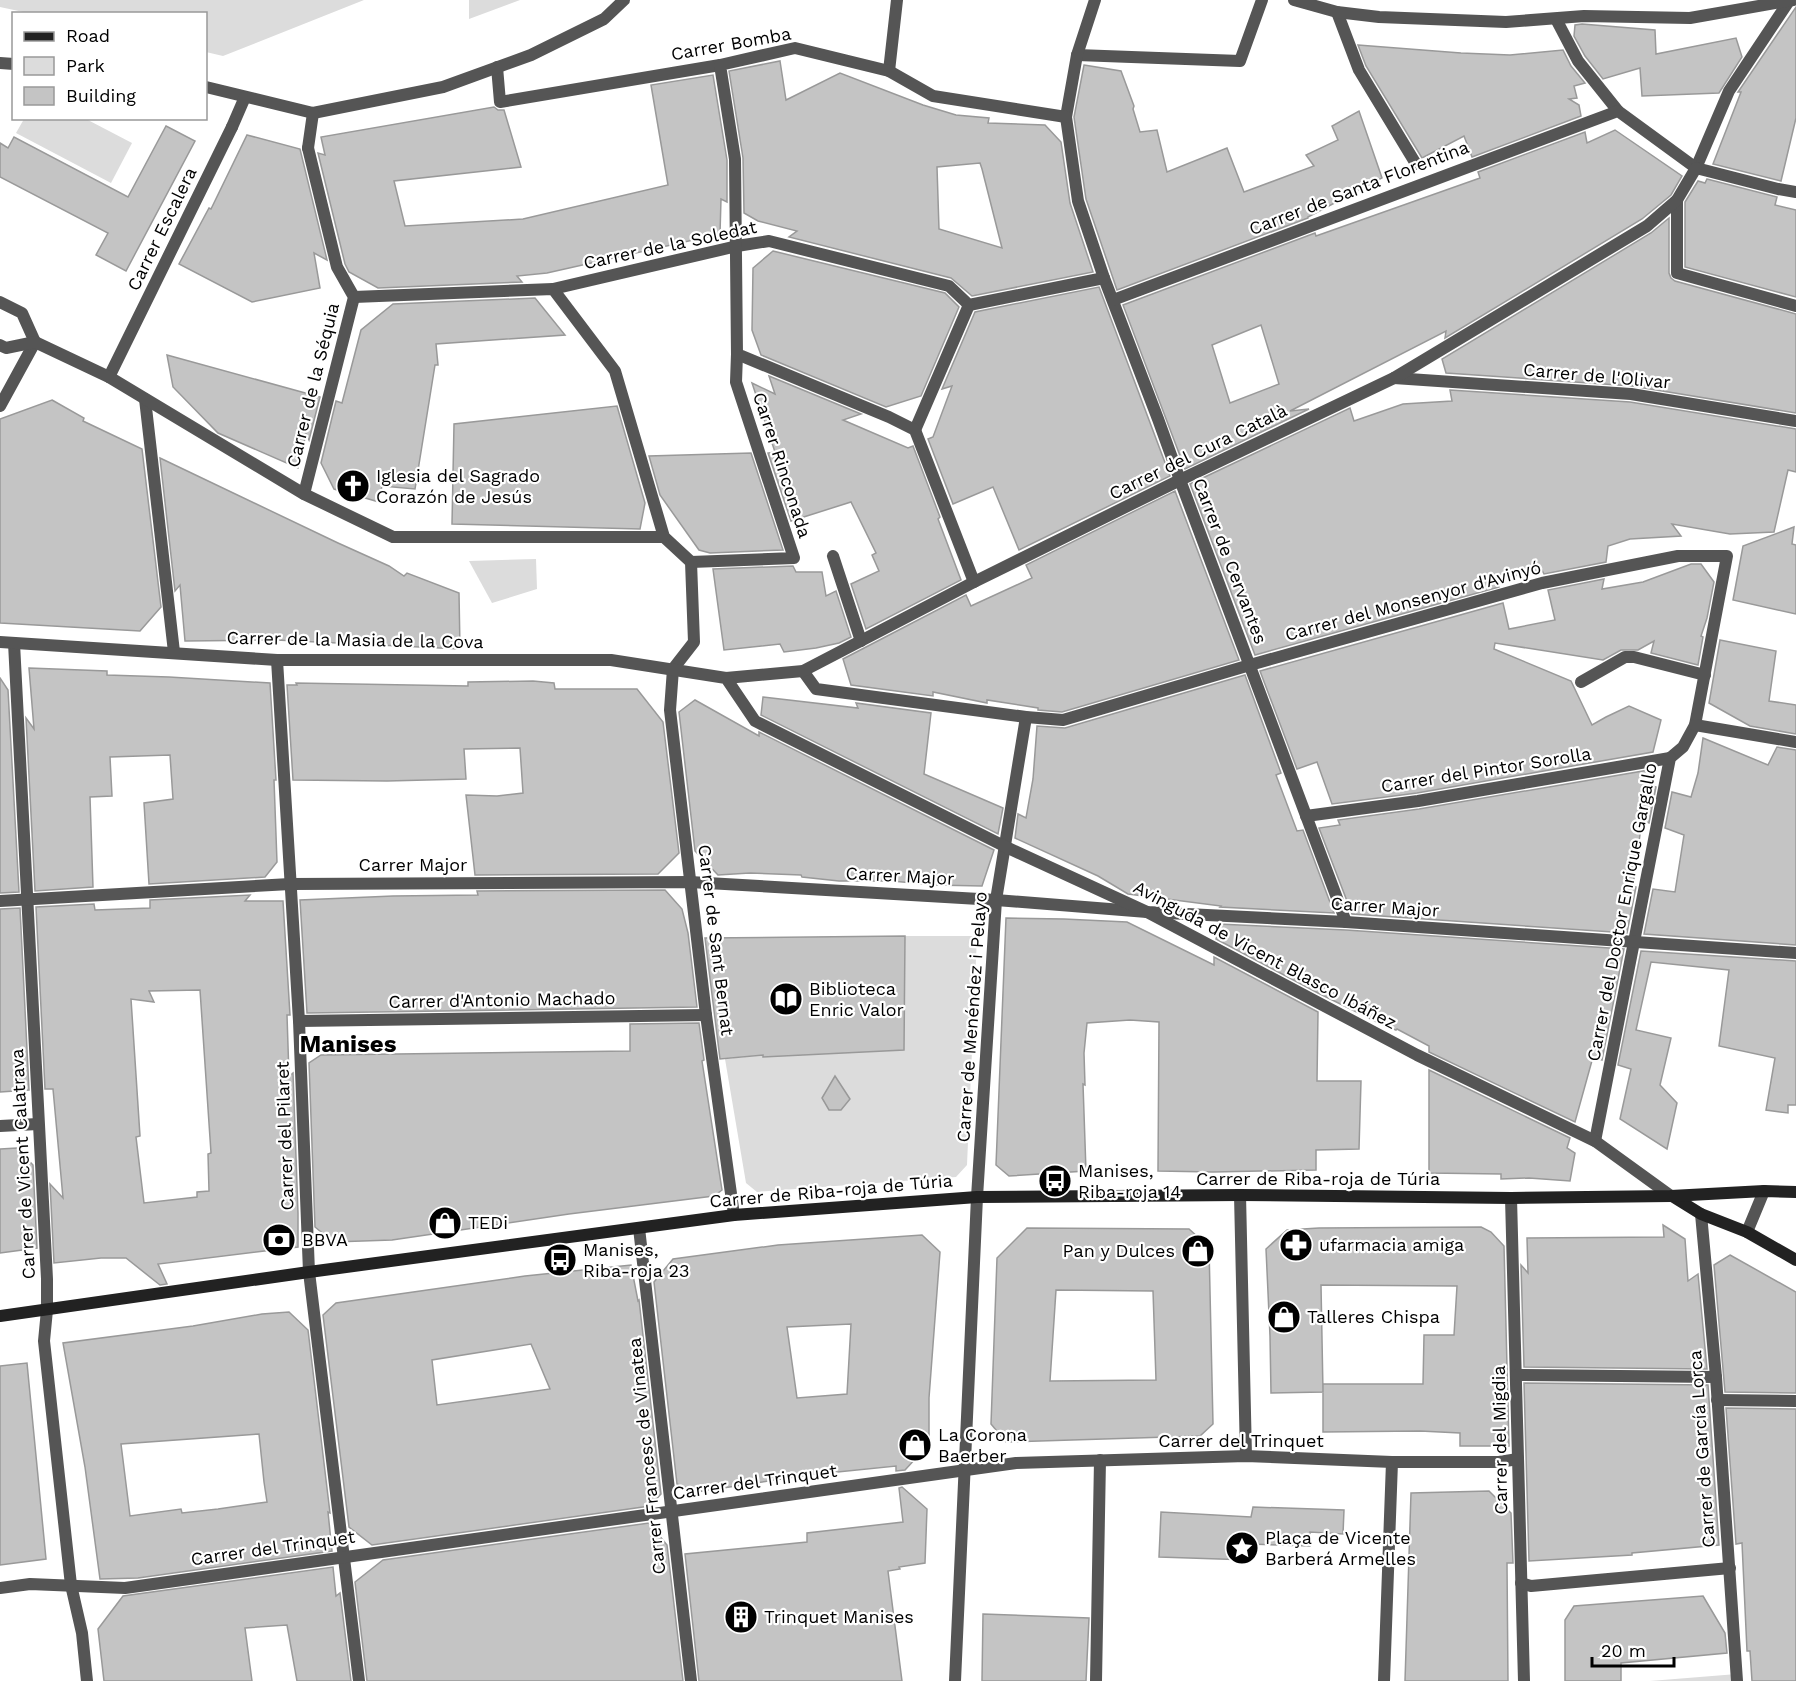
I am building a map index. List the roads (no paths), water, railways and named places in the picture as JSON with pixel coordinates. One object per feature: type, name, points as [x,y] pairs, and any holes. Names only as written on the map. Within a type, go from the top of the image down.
[{"type":"main road","name":"Carrer de Riba-roja de Túria","points":[[0,1316],[734,1215],[977,1197],[1240,1195],[1511,1198],[1796,1192]]},
{"type":"main road","name":"Avinguda de Vicent Blasco Ibáñez","points":[[1671,1196],[1701,1214],[1747,1232],[1796,1260]]},
{"type":"street","points":[[207,87],[313,113],[442,87],[531,55],[604,19],[624,0]]},
{"type":"street","points":[[890,71],[897,0]]},
{"type":"street","name":"Carrer de Cervantes","points":[[1095,0],[1077,56],[1066,117],[1078,201],[1104,278],[1346,922]]},
{"type":"street","points":[[1077,56],[1240,61],[1262,0]]},
{"type":"street","points":[[1294,0],[1337,12],[1379,17],[1506,22],[1584,16],[1690,18],[1791,0]]},
{"type":"street","name":"Carrer del Cura Català","points":[[673,669],[726,678],[803,671],[974,582],[1394,378],[1647,226],[1677,201],[1696,168],[1729,91],[1791,0]]},
{"type":"street","points":[[1337,12],[1359,70],[1416,164]]},
{"type":"street","points":[[1556,18],[1578,61],[1618,111],[1696,168],[1796,192]]},
{"type":"street","name":"Carrer Bomba","points":[[497,68],[501,102],[720,65],[795,48],[890,71],[933,96],[1066,117]]},
{"type":"street","points":[[720,65],[735,159],[737,354],[915,430],[974,582]]},
{"type":"street","name":"Carrer Escalera","points":[[109,377],[245,97]]},
{"type":"street","name":"Carrer de Santa Florentina","points":[[1113,300],[1618,111]]},
{"type":"street","name":"Carrer de la Séquia","points":[[304,494],[354,297],[337,267],[308,148],[313,113]]},
{"type":"street","points":[[1677,201],[1677,273],[1796,306]]},
{"type":"street","name":"Carrer de la Soledat","points":[[354,297],[553,289],[737,246],[769,241],[949,286],[969,305]]},
{"type":"street","points":[[915,430],[969,305],[1104,278]]},
{"type":"street","points":[[553,289],[615,371],[664,537],[691,562],[694,642],[673,669]]},
{"type":"street","points":[[0,302],[22,313],[34,342]]},
{"type":"street","points":[[0,406],[34,342]]},
{"type":"street","points":[[0,345],[6,348],[34,342],[109,377],[304,494],[393,537],[664,537]]},
{"type":"street","name":"Carrer Rinconada","points":[[691,562],[794,558],[736,382],[737,354]]},
{"type":"street","name":"Carrer de l'Olivar","points":[[1394,378],[1631,394],[1796,421]]},
{"type":"street","points":[[145,399],[174,652]]},
{"type":"street","name":"Carrer del Monsenyor d'Avinyó","points":[[803,671],[816,689],[1063,720],[1542,583],[1678,556],[1727,555]]},
{"type":"street","name":"Carrer del Doctor Enrique Gargallo","points":[[1594,1141],[1670,758],[1683,747],[1695,725],[1727,555]]},
{"type":"street","points":[[833,556],[861,641]]},
{"type":"street","name":"Carrer de la Masia de la Cova","points":[[0,642],[277,660],[611,660],[673,669]]},
{"type":"street","name":"Carrer de Vicent Calatrava","points":[[14,643],[47,1279],[44,1341],[71,1585],[82,1633],[87,1681]]},
{"type":"street","points":[[1581,682],[1625,657],[1634,657],[1705,675]]},
{"type":"street","name":"Carrer del Pilaret","points":[[277,660],[299,1021],[309,1272],[359,1681]]},
{"type":"street","name":"Carrer de Sant Bernat","points":[[673,669],[670,710],[706,1015],[734,1215]]},
{"type":"street","name":"Avinguda de Vicent Blasco Ibáñez","points":[[726,678],[755,721],[1006,847],[1147,912],[1417,1055],[1594,1141],[1671,1196]]},
{"type":"street","name":"Carrer de Menéndez i Pelayo","points":[[955,1681],[977,1197],[996,900],[1026,717]]},
{"type":"street","points":[[1695,725],[1796,742]]},
{"type":"street","name":"Carrer del Pintor Sorolla","points":[[1306,816],[1418,801],[1670,758]]},
{"type":"street","name":"Carrer Major","points":[[0,901],[290,884],[690,882],[996,900],[1147,912],[1346,922],[1796,953]]},
{"type":"street","name":"Carrer d'Antonio Machado","points":[[299,1021],[706,1015]]},
{"type":"street","points":[[0,1126],[38,1124]]},
{"type":"street","points":[[1747,1232],[1764,1191]]},
{"type":"street","points":[[1240,1195],[1246,1456]]},
{"type":"street","name":"Carrer del Migdia","points":[[1511,1198],[1524,1681]]},
{"type":"street","name":"Carrer de García Lorca","points":[[1701,1214],[1716,1377],[1737,1681]]},
{"type":"street","name":"Carrer Francesc de Vinatea","points":[[639,1228],[691,1681]]},
{"type":"street","points":[[1516,1375],[1716,1377]]},
{"type":"street","points":[[1717,1400],[1796,1401]]},
{"type":"street","name":"Carrer del Trinquet","points":[[0,1588],[30,1584],[125,1588],[1016,1463],[1246,1456],[1392,1462],[1499,1462],[1518,1459]]},
{"type":"street","points":[[1096,1681],[1100,1460]]},
{"type":"street","points":[[1384,1681],[1392,1462]]},
{"type":"street","points":[[1521,1583],[1531,1586],[1730,1568]]},
{"type":"place","name":"Iglesia del Sagrado Corazón de Jesús","points":[[353,486]]},
{"type":"place","name":"Biblioteca Enric Valor","points":[[786,999]]},
{"type":"place","name":"Manises, Riba-roja 14","points":[[1055,1181]]},
{"type":"place","name":"TEDi","points":[[445,1223]]},
{"type":"place","name":"BBVA","points":[[279,1240]]},
{"type":"place","name":"ufarmacia amiga","points":[[1296,1245]]},
{"type":"place","name":"Pan y Dulces","points":[[1198,1251]]},
{"type":"place","name":"Manises, Riba-roja 23","points":[[560,1260]]},
{"type":"place","name":"Talleres Chispa","points":[[1284,1317]]},
{"type":"place","name":"La Corona Baerber","points":[[915,1445]]},
{"type":"place","name":"Plaça de Vicente Barberá Armelles","points":[[1242,1548]]},
{"type":"place","name":"Trinquet Manises","points":[[741,1617]]},
{"type":"district","name":"Manises","points":[[348,1044]]}]
